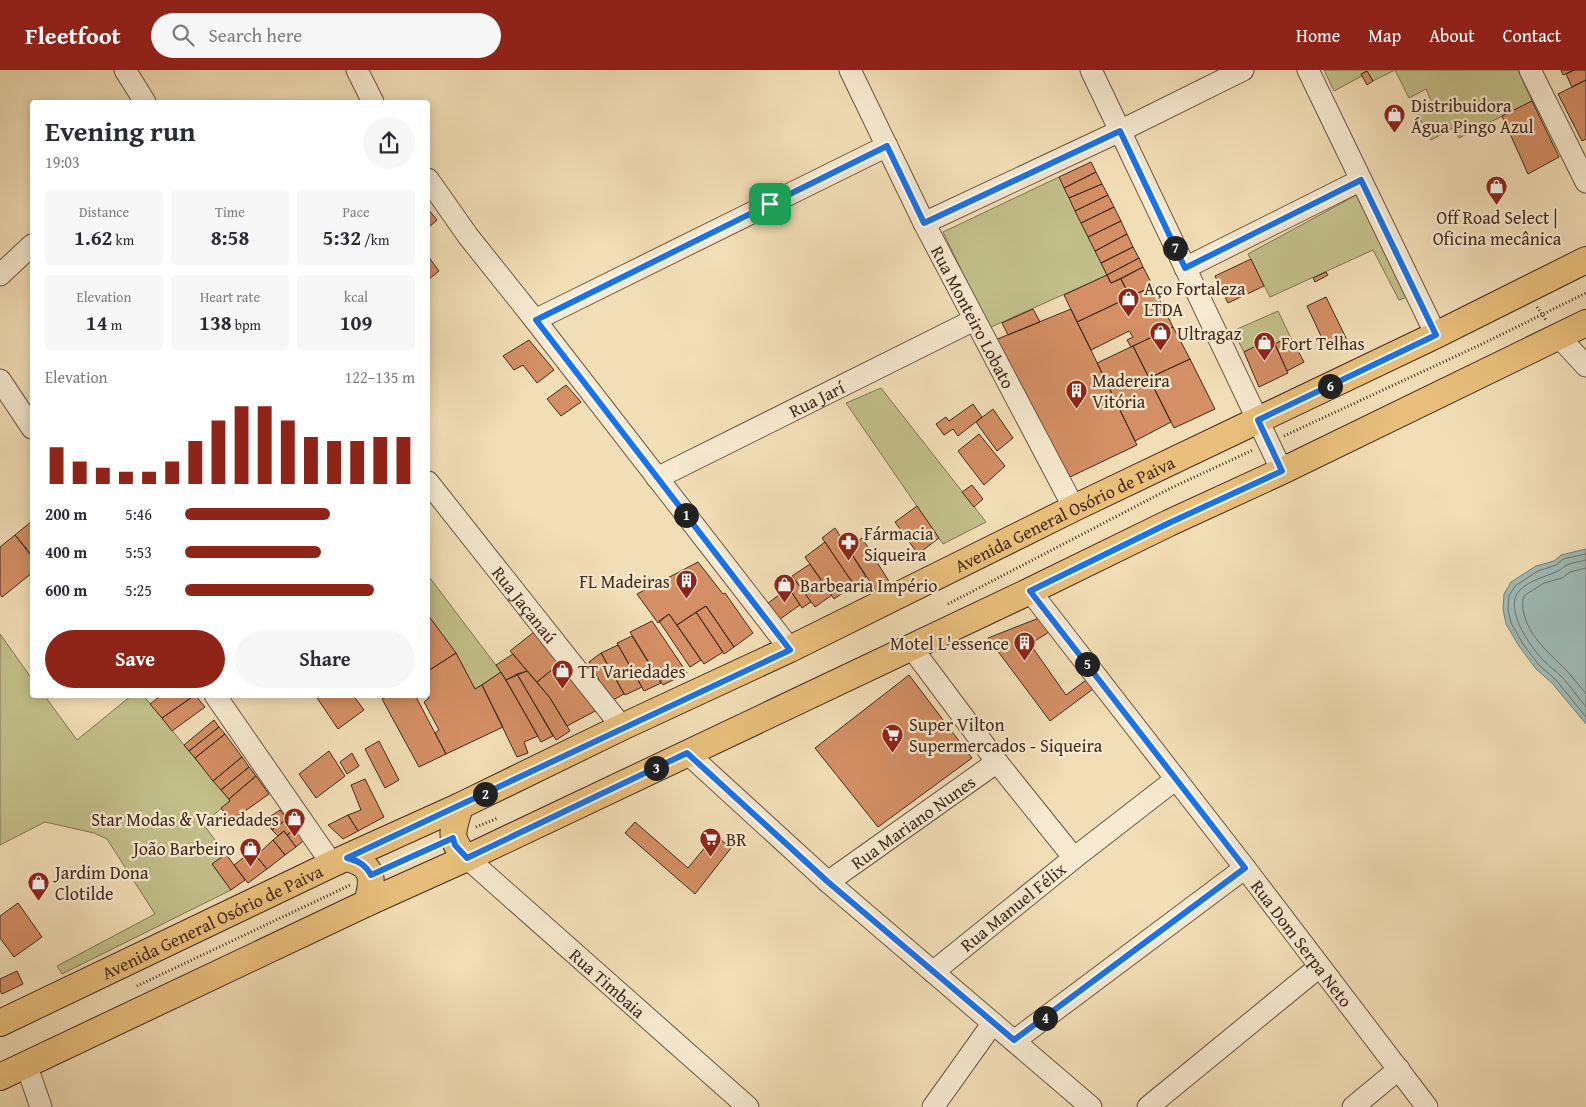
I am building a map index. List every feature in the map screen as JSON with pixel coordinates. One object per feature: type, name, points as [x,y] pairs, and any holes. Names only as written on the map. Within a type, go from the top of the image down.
[{"type":"main road","name":"Avenida General Osório de Paiva","points":[[0,1023],[339,861],[460,806],[622,727],[790,650],[1074,508],[1263,432],[1436,335],[1586,260]]},
{"type":"main road","points":[[0,1077],[367,903],[460,848],[687,753],[1282,471],[1586,323]]},
{"type":"main road","points":[[460,806],[460,848]]},
{"type":"main road","points":[[339,861],[357,860],[368,870],[371,875],[371,888],[367,903]]},
{"type":"street","points":[[125,70],[144,100]]},
{"type":"street","points":[[357,70],[373,100]]},
{"type":"street","name":"Rua Monteiro Lobato","points":[[850,70],[924,223],[1074,508]]},
{"type":"street","points":[[1091,70],[1282,471]]},
{"type":"street","points":[[924,223],[1120,131],[1243,70]]},
{"type":"street","points":[[1308,70],[1436,335]]},
{"type":"street","points":[[1530,70],[1586,182]]},
{"type":"street","points":[[536,320],[887,146]]},
{"type":"street","points":[[1185,268],[1361,180]]},
{"type":"street","points":[[430,182],[468,236],[536,320],[790,650]]},
{"type":"street","points":[[0,276],[30,247]]},
{"type":"street","name":"Rua Jarí","points":[[657,478],[974,320]]},
{"type":"street","points":[[1559,337],[1586,366]]},
{"type":"street","points":[[0,380],[30,425]]},
{"type":"street","name":"Rua Jaçanaú","points":[[430,488],[622,727]]},
{"type":"street","name":"Rua Dom Serpa Neto","points":[[1030,591],[1427,1107]]},
{"type":"street","name":"Rua Manuel Félix","points":[[911,647],[997,762],[1074,858],[932,972]]},
{"type":"street","points":[[217,698],[339,861]]},
{"type":"street","points":[[687,753],[828,882],[1091,1107]]},
{"type":"street","name":"Rua Mariano Nunes","points":[[828,882],[997,762]]},
{"type":"street","points":[[1074,858],[1176,779]]},
{"type":"street","name":"Rua Timbaia","points":[[460,848],[748,1107]]},
{"type":"street","points":[[1014,1040],[1245,868]]},
{"type":"street","points":[[1148,1107],[1319,966]]},
{"type":"street","points":[[933,1107],[993,1023]]},
{"type":"street","points":[[26,1064],[41,1107]]},
{"type":"street","points":[[1354,1107],[1398,1069]]},
{"type":"path","points":[[1526,289],[1542,315],[1559,337]]},
{"type":"path","points":[[944,606],[1173,487],[1263,432],[1542,315],[1586,293]]},
{"type":"path","points":[[132,988],[371,875],[460,848],[498,818]]},
{"type":"shaded area","points":[[1324,70],[1395,70],[1373,81],[1367,71],[1361,74],[1362,76],[1334,91]]},
{"type":"shaded area","points":[[1395,70],[1518,70],[1532,101],[1459,138],[1453,128],[1431,140],[1417,113],[1433,105],[1426,89],[1409,98]]},
{"type":"shaded area","points":[[1059,177],[1107,275],[989,328],[943,232]]},
{"type":"shaded area","points":[[1360,193],[1410,296],[1399,300],[1373,250],[1270,297],[1248,254]]},
{"type":"shaded area","points":[[1278,311],[1290,336],[1275,344],[1272,338],[1244,352],[1233,331]]},
{"type":"shaded area","points":[[881,388],[986,522],[943,544],[846,403]]},
{"type":"shaded area","points":[[430,578],[501,672],[475,689],[456,653],[430,618]]},
{"type":"shaded area","points":[[0,634],[30,676],[30,698],[46,698],[77,740],[128,698],[145,698],[230,801],[203,824],[226,854],[212,864],[231,890],[62,974],[57,966],[155,914],[107,839],[94,833],[45,822],[0,845]]},
{"type":"water","points":[[1586,549],[1586,724],[1552,683],[1536,669],[1519,646],[1506,624],[1503,609],[1504,594],[1511,582],[1536,566],[1554,561],[1561,555]]},
{"type":"building","points":[[1561,70],[1574,70],[1563,75]]},
{"type":"building","points":[[1574,70],[1586,70],[1586,80],[1572,87],[1566,74]]},
{"type":"building","points":[[1367,71],[1373,81],[1367,85],[1361,74]]},
{"type":"building","points":[[1586,80],[1586,139],[1582,141],[1558,94]]},
{"type":"building","points":[[1532,101],[1559,157],[1528,174],[1502,116]]},
{"type":"building","points":[[1091,162],[1096,172],[1064,188],[1059,177]]},
{"type":"building","points":[[1096,172],[1102,184],[1069,198],[1064,188]]},
{"type":"building","points":[[1102,184],[1108,195],[1075,211],[1069,198]]},
{"type":"building","points":[[1108,195],[1114,207],[1081,223],[1075,211]]},
{"type":"building","points":[[1114,207],[1121,221],[1088,237],[1081,223]]},
{"type":"building","points":[[430,211],[437,220],[430,226]]},
{"type":"building","points":[[1121,221],[1127,234],[1095,251],[1088,237]]},
{"type":"building","points":[[1127,234],[1133,247],[1101,263],[1095,251]]},
{"type":"building","points":[[1133,247],[1139,258],[1107,275],[1101,263]]},
{"type":"building","points":[[1139,258],[1143,267],[1111,283],[1107,275]]},
{"type":"building","points":[[430,259],[439,271],[430,278]]},
{"type":"building","points":[[1251,259],[1264,286],[1228,303],[1215,276]]},
{"type":"building","points":[[1143,267],[1153,286],[1130,297],[1121,279]]},
{"type":"building","points":[[1326,272],[1328,275],[1315,282],[1313,278]]},
{"type":"building","points":[[1107,275],[1111,283],[1121,279],[1130,297],[1077,322],[1064,295]]},
{"type":"building","name":"Aço Fortaleza LTDA","points":[[1153,286],[1173,327],[1131,347],[1127,340],[1133,337],[1129,331],[1091,350],[1077,322]]},
{"type":"building","points":[[1326,297],[1348,342],[1328,351],[1307,306]]},
{"type":"building","points":[[1033,309],[1040,322],[1008,335],[1002,323]]},
{"type":"building","name":"Madereira Vitória","points":[[1071,309],[1137,445],[1070,477],[995,340]]},
{"type":"building","name":"Ultragaz","points":[[1173,327],[1190,359],[1149,378],[1133,346]]},
{"type":"building","points":[[1290,336],[1304,362],[1287,371],[1275,344]]},
{"type":"building","name":"Fort Telhas","points":[[1272,338],[1288,373],[1259,387],[1244,352]]},
{"type":"building","points":[[529,340],[554,370],[537,383],[523,365],[514,370],[503,356]]},
{"type":"building","points":[[1133,346],[1171,422],[1135,441],[1097,363]]},
{"type":"building","points":[[1190,359],[1215,409],[1174,428],[1149,378]]},
{"type":"building","points":[[566,385],[581,402],[561,416],[547,399]]},
{"type":"building","points":[[973,404],[982,417],[958,436],[953,429],[944,435],[936,424],[946,417],[949,421]]},
{"type":"building","points":[[993,409],[1013,438],[997,451],[976,422]]},
{"type":"building","points":[[979,434],[1005,466],[984,485],[958,451]]},
{"type":"building","points":[[972,485],[983,499],[974,507],[962,492]]},
{"type":"building","points":[[917,506],[939,538],[918,554],[895,522]]},
{"type":"building","points":[[30,523],[30,553],[15,535]]},
{"type":"building","name":"Fármacia Siqueira","points":[[835,528],[866,577],[854,585],[822,538]]},
{"type":"building","points":[[15,535],[30,554],[30,575],[2,597],[0,594],[0,547]]},
{"type":"building","points":[[862,538],[890,583],[876,591],[848,548]]},
{"type":"building","points":[[825,542],[854,585],[834,599],[805,557]]},
{"type":"building","name":"FL Madeiras","points":[[698,562],[723,594],[725,593],[753,633],[734,647],[706,606],[677,625],[669,614],[658,623],[637,594]]},
{"type":"building","points":[[810,564],[832,595],[815,607],[792,576]]},
{"type":"building","points":[[792,576],[811,602],[802,608],[789,588],[792,585],[788,580]]},
{"type":"building","name":"Barbearia Império","points":[[789,588],[800,605],[780,619],[768,603]]},
{"type":"building","points":[[706,606],[734,647],[724,654],[696,612]]},
{"type":"building","points":[[696,612],[723,652],[704,664],[677,625]]},
{"type":"building","points":[[669,614],[701,660],[690,667],[659,621]]},
{"type":"building","points":[[430,618],[456,653],[430,670]]},
{"type":"building","name":"Motel L'essence","points":[[1039,618],[1049,632],[1030,644],[1066,695],[1086,680],[1093,689],[1050,721],[988,638]]},
{"type":"building","points":[[652,621],[687,673],[663,685],[630,632]]},
{"type":"building","points":[[534,632],[559,664],[537,682],[510,651]]},
{"type":"building","points":[[632,636],[661,683],[644,691],[617,643]]},
{"type":"building","points":[[618,645],[642,687],[625,695],[601,653]]},
{"type":"building","points":[[456,653],[475,689],[482,685],[503,727],[446,754],[435,733],[439,730],[424,702],[430,698],[430,670]]},
{"type":"building","points":[[601,653],[624,694],[611,701],[589,662]]},
{"type":"building","points":[[513,654],[527,671],[506,680],[496,665]]},
{"type":"building","name":"TT Variedades","points":[[559,664],[597,710],[567,726],[550,698],[537,682]]},
{"type":"building","points":[[527,671],[550,698],[570,731],[556,740],[517,674]]},
{"type":"building","points":[[501,672],[538,736],[524,742],[528,753],[517,757],[482,685]]},
{"type":"building","points":[[517,674],[553,736],[541,742],[506,680]]},
{"type":"building","name":"Super Vilton Supermercados - Siqueira","points":[[909,675],[972,758],[878,827],[815,748]]},
{"type":"building","points":[[158,698],[191,698],[162,718],[150,704]]},
{"type":"building","points":[[191,698],[198,698],[205,707],[172,731],[162,718]]},
{"type":"building","points":[[317,698],[355,698],[364,710],[338,729]]},
{"type":"building","points":[[417,698],[446,754],[419,767],[382,699]]},
{"type":"building","points":[[214,720],[219,727],[189,751],[184,745]]},
{"type":"building","points":[[219,727],[225,734],[195,758],[189,751]]},
{"type":"building","points":[[225,734],[242,757],[213,781],[195,758]]},
{"type":"building","points":[[379,741],[399,780],[385,788],[365,749]]},
{"type":"building","points":[[329,751],[345,776],[316,798],[299,774]]},
{"type":"building","points":[[352,753],[359,766],[347,774],[340,762]]},
{"type":"building","points":[[242,757],[249,767],[221,790],[213,781]]},
{"type":"building","points":[[249,767],[256,776],[229,799],[221,790]]},
{"type":"building","points":[[256,776],[269,794],[231,821],[221,808]]},
{"type":"building","points":[[365,779],[384,817],[358,831],[348,815],[361,810],[351,785]]},
{"type":"building","points":[[280,810],[287,819],[272,830],[265,820]]},
{"type":"building","points":[[348,815],[358,831],[343,839],[328,825]]},
{"type":"building","points":[[287,819],[295,829],[287,835],[284,831],[278,836],[272,830]]},
{"type":"building","name":"BR","points":[[635,822],[688,868],[715,835],[731,848],[695,894],[625,833]]},
{"type":"building","points":[[295,829],[303,841],[296,847],[287,835]]},
{"type":"building","points":[[284,831],[296,847],[285,855],[273,840]]},
{"type":"building","points":[[273,840],[285,855],[267,869],[256,856]]},
{"type":"building","points":[[252,851],[267,869],[248,883],[234,865]]},
{"type":"building","points":[[226,854],[245,880],[231,890],[212,864]]},
{"type":"building","points":[[18,903],[42,937],[14,957],[0,938],[0,916]]},
{"type":"building","points":[[17,971],[23,984],[2,994],[0,991],[0,979]]},
{"type":"place","name":"Distribuidora Água Pingo Azul","points":[[1395,134]]},
{"type":"place","name":"Off Road Select | Oficina mecânica","points":[[1497,206]]},
{"type":"place","name":"Aço Fortaleza LTDA","points":[[1128,317]]},
{"type":"place","name":"Ultragaz","points":[[1161,352]]},
{"type":"place","name":"Fort Telhas","points":[[1265,362]]},
{"type":"place","name":"Madereira Vitória","points":[[1076,409]]},
{"type":"place","name":"Fármacia Siqueira","points":[[848,562]]},
{"type":"place","name":"FL Madeiras","points":[[686,600]]},
{"type":"place","name":"Barbearia Império","points":[[784,604]]},
{"type":"place","name":"Motel L'essence","points":[[1025,662]]},
{"type":"place","name":"TT Variedades","points":[[562,690]]},
{"type":"place","name":"Super Vilton Supermercados - Siqueira","points":[[893,753]]},
{"type":"place","name":"Star Modas & Variedades","points":[[295,838]]},
{"type":"place","name":"BR","points":[[710,858]]},
{"type":"place","name":"João Barbeiro","points":[[251,867]]},
{"type":"place","name":"Jardim Dona Clotilde","points":[[39,901]]},
{"type":"route","points":[[1120,131],[1185,268],[1361,180],[1436,335],[1258,420],[1282,471],[1169,523],[1030,591],[1245,868],[1014,1040],[828,882],[687,753],[467,858],[455,845],[453,838],[371,875],[357,860],[347,858],[460,806],[622,727],[790,650],[536,320],[770,204],[887,146],[924,223],[1120,131]]}]
